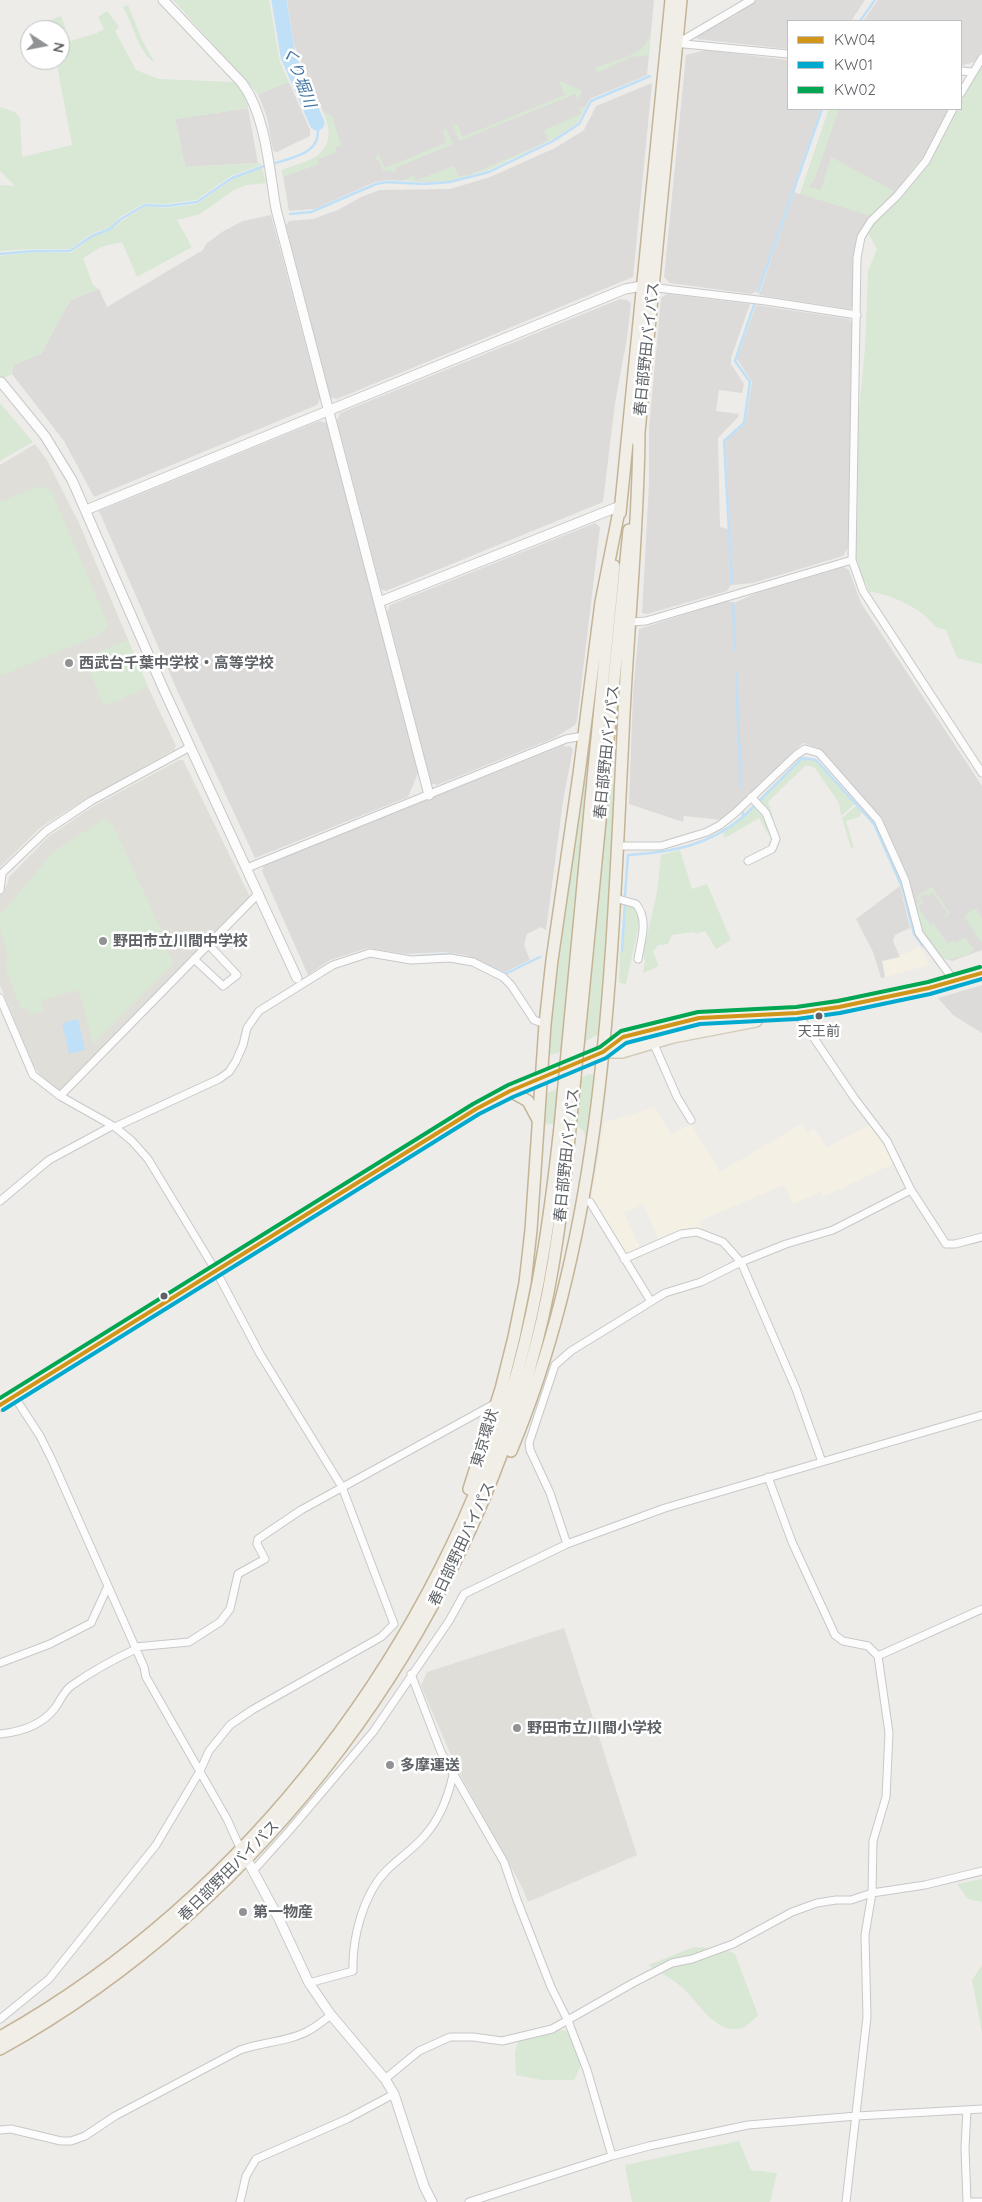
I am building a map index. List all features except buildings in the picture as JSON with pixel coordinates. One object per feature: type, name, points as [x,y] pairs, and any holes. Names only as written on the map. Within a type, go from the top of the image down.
[{"type":"highway","name":"春日部野田バイパス","points":[[671,0],[672,43]]},
{"type":"highway","name":"春日部野田バイパス","points":[[599,779],[620,506],[648,287],[672,43],[681,0]]},
{"type":"highway","name":"春日部野田バイパス","points":[[0,2049],[42,2026],[124,1968],[197,1906],[244,1854],[314,1782],[381,1691],[440,1592],[466,1542],[510,1431],[538,1340],[556,1249],[565,1128],[599,779],[639,436],[648,287]]},
{"type":"highway","points":[[486,1494],[504,1466],[538,1381],[562,1298],[582,1201],[603,1052],[615,898],[625,681],[631,622],[638,502],[639,436]]},
{"type":"highway","name":"東京環状","points":[[442,1566],[496,1403],[514,1338],[527,1268],[545,1024],[560,895],[601,602],[620,506]]},
{"type":"highway","points":[[510,1091],[528,1101],[533,1107],[538,1122]]},
{"type":"highway","name":"春日部野田バイパス","points":[[0,2037],[36,2016],[116,1960],[244,1854],[342,1730],[392,1655],[442,1566],[490,1453],[518,1370],[543,1256],[565,1128]]},
{"type":"main road","points":[[603,1052],[622,1052],[652,1042],[797,1013],[889,998],[955,982],[982,973]]},
{"type":"main road","points":[[0,1404],[476,1109],[510,1091],[603,1052],[623,1037],[688,1020],[797,1013]]},
{"type":"street","points":[[163,0],[252,96],[259,115],[276,208],[429,795]]},
{"type":"street","points":[[672,43],[751,0]]},
{"type":"street","points":[[672,43],[787,54]]},
{"type":"street","points":[[962,92],[972,72],[982,58]]},
{"type":"street","points":[[962,71],[972,72]]},
{"type":"street","points":[[952,110],[926,161],[897,196],[871,221],[861,237],[857,258],[852,560],[863,591],[982,773]]},
{"type":"street","points":[[86,510],[624,289],[648,287],[766,301],[857,315]]},
{"type":"street","points":[[1,382],[45,436],[72,480],[190,747],[297,978]]},
{"type":"street","points":[[378,602],[620,506]]},
{"type":"street","points":[[631,622],[646,620],[852,560]]},
{"type":"street","points":[[247,868],[566,739],[583,736]]},
{"type":"street","points":[[0,890],[1,875],[46,831],[91,801],[190,747]]},
{"type":"street","points":[[618,846],[661,846],[707,832],[720,825],[804,749],[818,753],[878,820],[905,880],[919,933],[955,982]]},
{"type":"street","points":[[748,861],[772,849],[776,839],[766,813],[751,797]]},
{"type":"street","points":[[60,1096],[259,893]]},
{"type":"street","points":[[615,898],[636,904],[643,915],[644,922],[638,959]]},
{"type":"street","points":[[194,959],[223,986],[237,974],[208,944]]},
{"type":"street","points":[[0,1202],[49,1160],[114,1126],[219,1080],[229,1072],[236,1061],[243,1045],[247,1028],[259,1011],[333,965],[370,953],[411,960],[450,958],[473,962],[503,977],[512,985],[534,1020],[545,1024]]},
{"type":"street","points":[[0,998],[33,1075],[60,1096],[114,1126],[132,1141],[148,1159],[216,1270],[260,1354],[342,1487],[394,1624],[381,1637],[252,1710],[230,1725],[209,1751],[200,1771],[156,1845],[49,1979],[0,2019]]},
{"type":"street","points":[[797,1013],[886,1141],[910,1190],[946,1244],[955,1244],[982,1237]]},
{"type":"street","points":[[652,1042],[677,1097],[691,1120]]},
{"type":"street","points":[[567,1544],[550,1492],[530,1450],[529,1443],[555,1365],[570,1351],[614,1325],[650,1300],[665,1293],[701,1282],[741,1262],[786,1244],[833,1230],[910,1190]]},
{"type":"street","points":[[582,1201],[590,1202],[650,1300]]},
{"type":"street","points":[[624,1260],[681,1234],[697,1232],[723,1242],[741,1262],[796,1389],[822,1462]]},
{"type":"street","points":[[14,1396],[48,1452],[146,1676],[228,1819],[309,1983],[331,2015],[385,2079],[394,2094],[424,2186],[432,2202]]},
{"type":"street","points":[[0,1734],[19,1732],[44,1719],[53,1710],[69,1687],[135,1648],[189,1642],[220,1622],[230,1609],[238,1574],[265,1559],[257,1544],[258,1539],[301,1510],[496,1403]]},
{"type":"street","points":[[253,1871],[290,1831],[373,1732],[443,1629],[464,1594],[567,1544],[665,1508],[982,1415]]},
{"type":"street","points":[[768,1477],[792,1542],[835,1635],[843,1641],[868,1646],[878,1656],[889,1734],[886,1796],[873,1842],[872,1893],[866,1935],[867,2017],[846,2202]]},
{"type":"street","points":[[0,1663],[50,1644],[91,1623],[108,1586]]},
{"type":"street","points":[[878,1656],[982,1610]]},
{"type":"street","points":[[411,1674],[441,1752],[504,1862],[551,1987],[568,2021],[587,2070],[612,2156]]},
{"type":"street","points":[[309,1983],[353,1971],[358,1929],[374,1886],[386,1870],[426,1834],[441,1813],[453,1775]]},
{"type":"street","points":[[385,2079],[419,2051],[450,2037],[474,2037],[502,2041],[552,2029],[672,1963],[692,1959],[733,1944],[792,1912],[818,1903],[851,1900],[872,1893],[925,1885],[982,1871]]},
{"type":"street","points":[[0,2130],[20,2131],[61,2141],[71,2141],[85,2136],[115,2116],[240,2050],[308,2031],[331,2015]]},
{"type":"street","points":[[240,2202],[246,2176],[256,2159],[347,2119],[394,2094]]},
{"type":"street","points":[[469,2202],[648,2146],[748,2125],[856,2116],[982,2109]]},
{"type":"street","points":[[967,2110],[965,2148],[967,2202],[982,2202]]},
{"type":"shaded area","points":[[287,0],[654,0],[647,75],[590,99],[577,123],[553,139],[488,170],[450,181],[388,180],[375,182],[314,209],[289,211],[282,170],[316,158],[326,146],[330,133],[329,125],[294,45]]},
{"type":"shaded area","points":[[756,0],[865,0],[852,20],[787,20],[787,49],[697,39],[698,35],[702,32],[734,16]]},
{"type":"shaded area","points":[[878,0],[982,0],[982,52],[974,62],[962,66],[962,20],[864,20]]},
{"type":"shaded area","points":[[705,50],[787,60],[787,110],[821,110],[757,291],[751,294],[670,283],[664,277],[686,55]]},
{"type":"shaded area","points":[[289,82],[310,130],[310,136],[277,152],[273,151],[267,117],[258,94]]},
{"type":"shaded area","points":[[652,83],[633,277],[337,399],[330,397],[286,225],[289,221],[313,219],[338,210],[361,197],[380,190],[450,189],[490,177],[555,148],[584,130],[596,106]]},
{"type":"shaded area","points":[[248,108],[258,163],[185,167],[175,119]]},
{"type":"shaded area","points":[[829,110],[948,110],[924,160],[864,225],[855,252],[854,305],[850,309],[759,295],[794,192],[800,194]]},
{"type":"shaded area","points":[[271,215],[320,399],[317,405],[94,497],[64,441],[12,374],[13,365],[41,354],[70,300],[99,289],[107,307],[203,250],[206,244],[222,232],[243,221]]},
{"type":"shaded area","points":[[667,294],[750,304],[731,358],[731,364],[744,384],[742,393],[719,390],[716,411],[739,414],[718,438],[720,527],[728,529],[731,585],[727,591],[647,614],[642,613],[649,484],[649,428],[661,298]]},
{"type":"shaded area","points":[[620,299],[631,303],[627,338],[615,403],[603,502],[386,591],[381,589],[337,421],[340,413]]},
{"type":"shaded area","points":[[756,305],[849,319],[853,324],[849,546],[843,556],[753,583],[733,585],[725,441],[745,424],[752,382],[737,359]]},
{"type":"shaded area","points":[[319,421],[327,423],[418,773],[408,797],[255,858],[177,690],[99,511]]},
{"type":"shaded area","name":"西武台千葉中学校・高等学校","points":[[35,444],[47,460],[79,523],[148,687],[176,746],[174,750],[79,803],[41,827],[0,867],[0,465]]},
{"type":"shaded area","points":[[595,523],[600,527],[575,725],[554,738],[437,785],[431,783],[387,612],[390,605]]},
{"type":"shaded area","points":[[844,567],[849,570],[861,603],[982,786],[982,950],[952,961],[943,958],[922,932],[910,884],[881,819],[818,748],[803,743],[722,820],[684,816],[683,822],[629,804],[633,693],[639,629],[726,601],[734,603],[756,593]]},
{"type":"shaded area","points":[[564,745],[565,747],[570,746],[573,749],[563,801],[546,930],[541,927],[527,934],[524,945],[530,960],[505,972],[465,955],[445,952],[406,954],[368,948],[330,960],[308,975],[262,871],[264,865]]},
{"type":"shaded area","name":"野田市立川間中学校","points":[[179,760],[183,760],[250,897],[59,1091],[45,1080],[34,1067],[0,985],[0,895],[7,885],[9,877],[48,837],[92,807]]},
{"type":"shaded area","points":[[900,886],[910,928],[895,935],[893,941],[900,957],[882,961],[885,977],[881,978],[873,952],[856,919]]},
{"type":"shaded area","points":[[919,946],[929,965],[885,977],[882,961],[900,957],[900,955]]},
{"type":"shaded area","points":[[982,985],[982,1033],[953,1015],[938,998]]},
{"type":"shaded area","points":[[655,1107],[671,1135],[691,1124],[720,1172],[801,1124],[808,1133],[814,1129],[827,1148],[871,1124],[885,1143],[895,1163],[823,1197],[821,1192],[793,1204],[784,1185],[699,1221],[703,1232],[660,1242],[643,1204],[624,1213],[641,1250],[624,1256],[592,1197],[604,1123]]},
{"type":"shaded area","name":"野田市立川間小学校","points":[[564,1628],[637,1855],[528,1902],[521,1885],[457,1769],[421,1686],[427,1672]]},
{"type":"green space","points":[[173,0],[269,0],[280,62],[289,82],[258,94]]},
{"type":"green space","points":[[128,5],[142,40],[155,63],[144,52],[136,37],[123,7]]},
{"type":"green space","points":[[107,11],[119,27],[115,31],[136,70],[159,79],[234,82],[249,100],[248,108],[175,119],[185,167],[261,163],[261,165],[231,176],[196,200],[164,204],[145,203],[120,217],[111,227],[91,234],[70,249],[0,251],[0,185],[15,186],[0,171],[0,107],[15,112],[20,118],[22,157],[72,145],[58,70],[70,70],[70,41],[104,29],[98,17]]},
{"type":"green space","points":[[61,16],[62,20],[50,20]]},
{"type":"green space","points":[[651,32],[649,55],[631,57],[599,72],[595,71],[597,67],[637,52],[648,40]]},
{"type":"green space","points":[[982,65],[982,664],[957,658],[946,630],[936,626],[919,611],[906,604],[889,596],[869,592],[866,583],[854,575],[857,430],[865,349],[868,271],[877,249],[868,233],[875,222],[897,201],[910,171],[946,133],[957,110],[962,110],[963,97],[974,75]]},
{"type":"green space","points":[[561,81],[582,91],[578,100],[575,94],[459,141],[452,123],[458,126],[462,137],[565,95],[559,82]]},
{"type":"green space","points":[[586,106],[577,123],[553,139],[488,170],[450,181],[403,181],[414,175],[417,180],[454,166],[458,176],[469,175],[548,140],[544,130],[581,114],[579,108]]},
{"type":"green space","points":[[829,110],[839,110],[815,178],[809,187],[821,190],[831,157],[894,191],[871,216],[800,194]]},
{"type":"green space","points":[[323,112],[332,116],[341,145],[336,147],[335,153],[318,159],[319,164],[283,177],[282,170],[314,158],[326,145],[329,137],[328,126]]},
{"type":"green space","points":[[445,127],[453,144],[395,168],[396,172],[383,170],[378,160],[374,161],[378,154],[385,168],[446,143],[443,132]]},
{"type":"green space","points":[[262,168],[266,183],[246,185],[234,190],[200,214],[177,220],[192,247],[137,277],[122,242],[101,247],[83,258],[93,285],[99,289],[70,300],[41,354],[13,365],[12,374],[0,380],[0,256],[32,252],[71,253],[92,237],[111,230],[146,206],[167,208],[197,204],[233,179]]},
{"type":"green space","points":[[0,403],[33,442],[0,461]]},
{"type":"green space","points":[[40,486],[51,490],[108,624],[106,629],[98,635],[0,676],[0,502]]},
{"type":"green space","points":[[128,640],[148,687],[104,706],[84,658]]},
{"type":"green space","points":[[802,759],[816,760],[855,804],[841,816],[839,803],[815,768],[806,765],[768,802],[775,823],[773,824],[767,808],[760,801]]},
{"type":"green space","points":[[584,779],[588,782],[561,1052],[547,1056],[561,923]]},
{"type":"green space","points":[[615,783],[609,916],[600,1033],[584,1042],[609,785]]},
{"type":"green space","points":[[757,805],[763,812],[770,835],[759,818],[725,838],[723,833]]},
{"type":"green space","points":[[856,806],[862,813],[859,817],[846,821],[854,847],[851,848],[842,818]]},
{"type":"green space","points":[[104,819],[112,823],[169,947],[166,949],[174,963],[93,1044],[79,990],[41,1000],[44,1011],[29,1015],[27,1008],[21,1009],[6,970],[7,953],[0,929],[0,915],[54,851]]},
{"type":"green space","points":[[680,850],[692,889],[707,884],[731,940],[716,949],[705,931],[696,934],[694,932],[672,935],[668,944],[658,945],[653,952],[659,966],[643,973],[645,961],[643,954],[657,892],[661,855]]},
{"type":"green space","points":[[932,887],[950,914],[943,918],[947,913],[933,892],[928,896],[926,893],[920,897],[923,902],[918,906],[930,925],[933,923],[948,944],[954,940],[956,943],[965,937],[974,950],[966,955],[948,960],[943,958],[922,932],[915,906],[920,902],[917,896]]},
{"type":"green space","points":[[626,903],[632,904],[641,915],[626,984],[619,983],[620,952],[623,951]]},
{"type":"green space","points":[[974,909],[977,910],[982,918],[982,943],[965,918]]},
{"type":"green space","points":[[588,1074],[595,1075],[586,1138],[583,1130],[576,1126],[580,1078]]},
{"type":"green space","points":[[558,1088],[554,1124],[547,1124],[543,1128],[546,1094]]},
{"type":"green space","points":[[982,1879],[982,1902],[968,1899],[957,1884]]},
{"type":"green space","points":[[694,1947],[725,1949],[735,1954],[758,2015],[747,2025],[739,2029],[721,2026],[678,1984],[648,1965]]},
{"type":"green space","points":[[982,1965],[982,2033],[972,1980]]},
{"type":"green space","points":[[560,2030],[576,2033],[581,2065],[574,2080],[541,2080],[516,2075],[515,2053],[519,2036]]},
{"type":"green space","points":[[739,2141],[751,2170],[777,2173],[770,2202],[632,2202],[625,2165]]},
{"type":"water","points":[[78,1019],[85,1050],[69,1054],[62,1023]]},
{"type":"waterway","name":"くり堀川","points":[[279,0],[288,56],[317,123]]},
{"type":"waterway","points":[[861,20],[875,0]]},
{"type":"waterway","points":[[290,214],[311,212],[376,184],[387,182],[424,184],[450,182],[489,172],[553,141],[579,124],[591,101],[650,76]]},
{"type":"waterway","points":[[758,292],[822,110]]},
{"type":"waterway","points":[[272,164],[298,156],[312,147],[318,133],[317,123]]},
{"type":"waterway","points":[[0,254],[33,251],[70,251],[92,236],[110,229],[121,219],[145,205],[166,206],[197,202],[232,178],[267,165]]},
{"type":"waterway","points":[[732,584],[724,441],[744,423],[750,382],[735,361],[754,305]]},
{"type":"waterway","points":[[733,603],[735,649]]},
{"type":"waterway","points":[[736,674],[741,787]]},
{"type":"waterway","points":[[759,801],[802,758],[816,760],[874,824],[902,887],[914,934],[923,946]]},
{"type":"waterway","points":[[743,817],[756,804]]},
{"type":"waterway","points":[[625,895],[628,855],[660,852],[703,841],[730,827],[743,817],[743,813]]},
{"type":"waterway","points":[[622,951],[625,903]]},
{"type":"waterway","points":[[419,956],[449,954],[467,958]]},
{"type":"waterway","points":[[484,964],[505,974],[540,957]]},
{"type":"transit line","name":"KW02","points":[[0,1398],[473,1104],[508,1085],[600,1047],[621,1031],[698,1012],[796,1007],[838,1001],[928,982],[980,967]]},
{"type":"transit line","name":"KW04","points":[[0,1405],[476,1109],[510,1091],[603,1052],[623,1037],[699,1018],[797,1013],[839,1007],[929,988],[982,973]]},
{"type":"transit line","name":"KW01","points":[[3,1410],[479,1114],[513,1097],[606,1058],[626,1043],[700,1024],[797,1019],[840,1013],[930,994],[982,979]]},
{"type":"place","name":"西武台千葉中学校・高等学校","points":[[69,663]]},
{"type":"place","name":"野田市立川間中学校","points":[[103,941]]},
{"type":"place","name":"天王前","points":[[819,1016]]},
{"type":"place","name":"野田市立川間小学校","points":[[517,1728]]},
{"type":"place","name":"多摩運送","points":[[390,1765]]},
{"type":"place","name":"第一物産","points":[[243,1912]]}]
